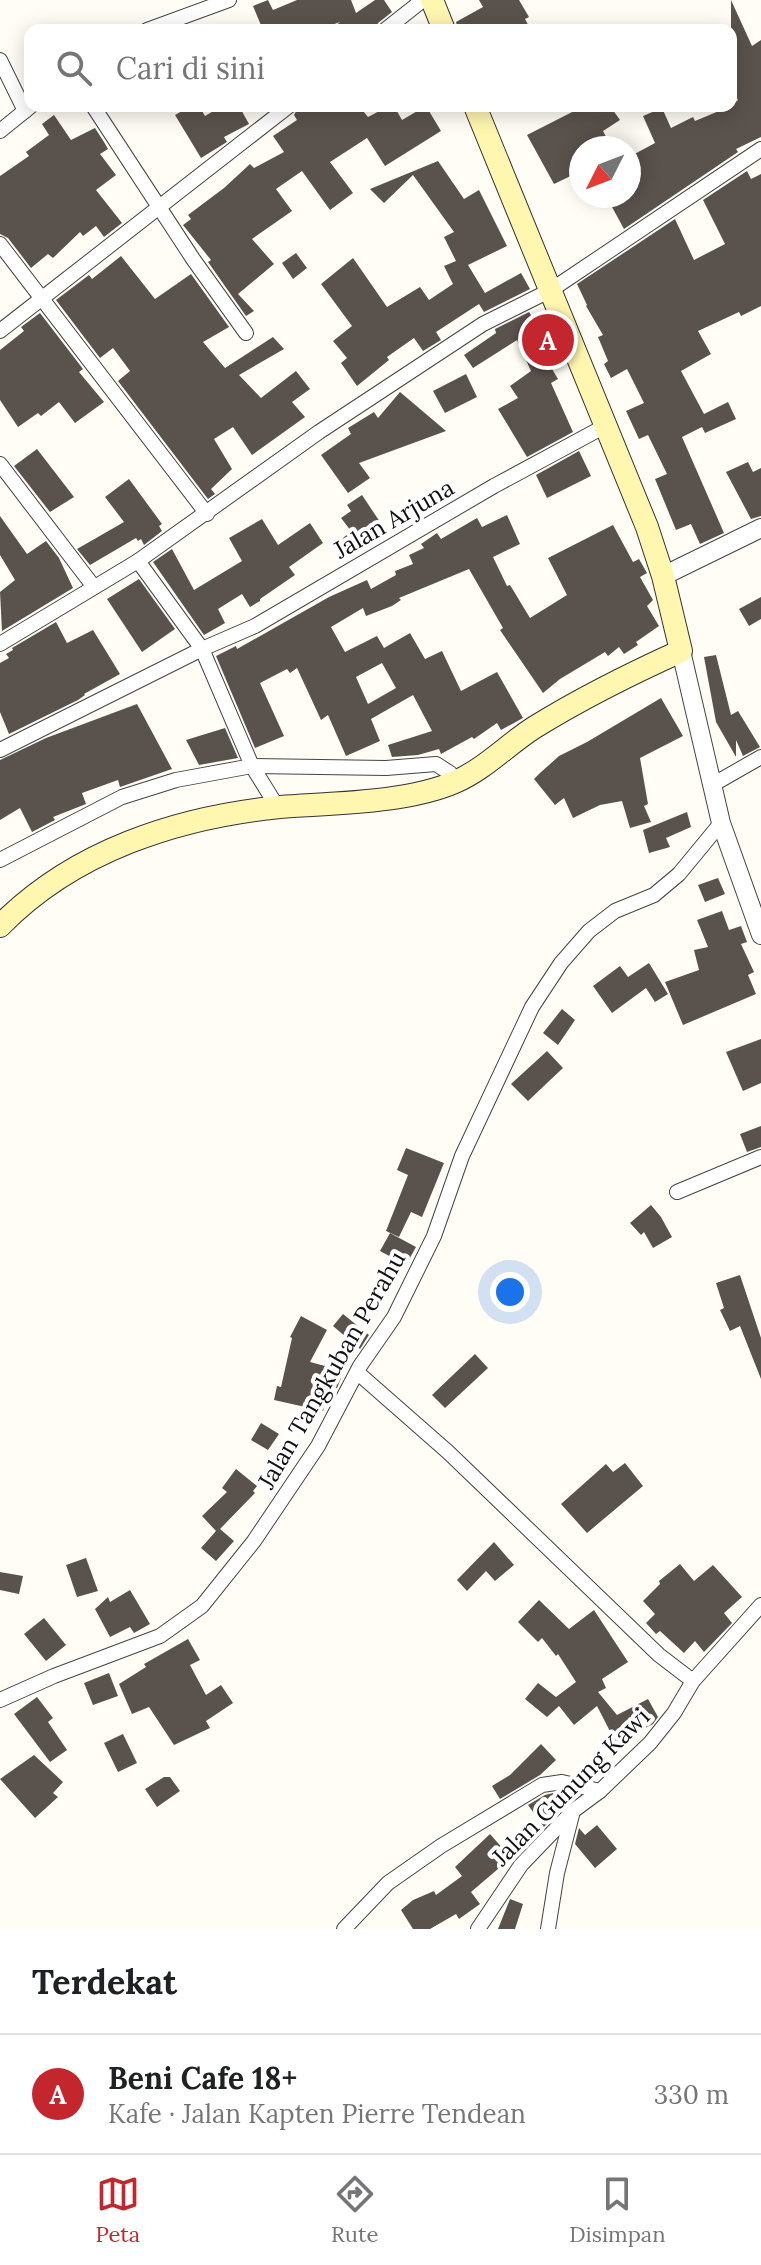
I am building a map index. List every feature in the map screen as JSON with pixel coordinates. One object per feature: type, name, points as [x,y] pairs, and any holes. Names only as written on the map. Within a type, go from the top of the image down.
[{"type":"main road","points":[[432,0],[442,24]]},
{"type":"main road","points":[[0,926],[45,885],[121,844],[207,819],[278,808],[395,797],[455,782],[532,729],[605,686],[681,651],[663,576],[607,425],[477,112]]},
{"type":"street","points":[[163,24],[229,0]]},
{"type":"street","points":[[393,24],[423,0]]},
{"type":"street","points":[[0,60],[24,100]]},
{"type":"street","points":[[0,131],[24,112]]},
{"type":"street","points":[[97,112],[158,207],[246,333]]},
{"type":"street","points":[[0,331],[281,112]]},
{"type":"street","points":[[0,644],[138,561],[319,432],[483,324],[551,290],[761,149]]},
{"type":"street","points":[[0,244],[207,514]]},
{"type":"street","name":"Jalan Arjuna","points":[[0,750],[202,649],[255,626],[494,486],[607,425]]},
{"type":"street","points":[[0,464],[94,587]]},
{"type":"street","points":[[663,576],[761,528]]},
{"type":"street","points":[[138,561],[202,649],[252,766],[278,808]]},
{"type":"street","points":[[681,651],[721,823],[761,935]]},
{"type":"street","points":[[712,785],[761,757]]},
{"type":"street","points":[[0,860],[122,797],[176,780],[252,766],[386,768],[436,764],[450,773],[455,782]]},
{"type":"street","name":"Jalan Tangkuban Perahu","points":[[0,1700],[160,1636],[202,1606],[254,1541],[318,1446],[358,1373],[394,1317],[434,1236],[462,1156],[539,996],[561,963],[589,931],[615,911],[654,895],[679,874],[721,823]]},
{"type":"street","points":[[677,1192],[761,1157]]},
{"type":"street","points":[[358,1373],[448,1452],[659,1655],[693,1681]]},
{"type":"street","name":"Jalan Gunung Kawi","points":[[478,1929],[521,1865],[573,1811],[600,1791],[650,1743],[674,1713],[693,1681],[761,1605]]},
{"type":"street","points":[[344,1929],[388,1883],[441,1846],[542,1785],[562,1782],[600,1791]]},
{"type":"street","points":[[548,1929],[557,1873],[573,1811]]},
{"type":"building","points":[[268,0],[273,10],[297,0],[351,0],[356,13],[375,0],[384,0],[392,12],[378,24],[260,24],[253,6]]},
{"type":"building","points":[[479,0],[519,0],[529,17],[525,19],[528,24],[456,24],[483,7]]},
{"type":"building","points":[[731,0],[752,46],[761,40],[761,137],[736,149],[738,152],[624,229],[613,208],[641,208],[641,151],[655,143],[643,116],[664,112],[671,128],[693,117],[695,121],[717,112],[737,112],[737,24],[731,24]]},
{"type":"building","points":[[180,112],[203,112],[205,116],[212,112],[242,112],[249,124],[224,137],[227,142],[201,158],[175,115]]},
{"type":"building","points":[[296,112],[364,112],[368,117],[378,112],[397,112],[402,120],[416,112],[430,112],[441,131],[385,166],[367,138],[330,162],[353,193],[330,210],[302,171],[276,189],[292,211],[252,239],[274,264],[238,294],[254,311],[246,316],[208,262],[211,260],[183,225],[191,219],[188,215],[250,164],[254,168],[284,152],[273,136],[297,120]]},
{"type":"building","points":[[572,112],[614,112],[620,120],[603,131],[606,136],[569,136],[569,177],[554,184],[527,135]]},
{"type":"building","points":[[54,115],[71,140],[95,128],[104,142],[108,149],[100,154],[116,175],[96,190],[122,223],[104,237],[96,226],[83,236],[80,232],[53,258],[48,254],[31,268],[8,238],[0,234],[0,176],[29,156],[26,152],[49,135],[42,124]]},
{"type":"building","points":[[438,161],[464,199],[479,190],[507,246],[468,265],[485,293],[521,273],[530,289],[484,312],[479,304],[436,332],[441,340],[423,351],[414,338],[387,357],[389,360],[357,386],[341,363],[347,358],[333,341],[352,326],[321,284],[353,258],[387,307],[420,287],[429,300],[453,284],[444,266],[456,261],[444,237],[454,232],[413,175],[384,203],[370,189]]},
{"type":"building","points":[[747,171],[751,179],[761,174],[761,306],[741,316],[739,312],[698,331],[711,354],[681,371],[704,414],[728,402],[736,419],[705,433],[702,427],[682,437],[724,533],[700,544],[691,524],[676,530],[655,479],[667,474],[648,435],[639,439],[626,411],[644,403],[627,369],[611,378],[604,364],[608,361],[598,337],[603,335],[577,284],[675,219],[694,260],[725,244],[703,200]]},
{"type":"building","points":[[296,253],[307,268],[293,279],[282,263]]},
{"type":"building","points":[[121,256],[155,299],[191,274],[229,327],[203,342],[225,368],[273,337],[284,349],[239,375],[261,398],[296,371],[310,389],[292,402],[305,417],[252,455],[233,427],[214,439],[232,469],[211,489],[215,494],[208,499],[118,381],[130,371],[113,348],[100,358],[56,300],[89,275],[92,279]]},
{"type":"building","points":[[529,312],[543,333],[548,330],[560,351],[546,359],[558,379],[551,383],[573,432],[527,457],[498,409],[518,398],[510,386],[531,371],[517,340],[473,368],[464,355],[496,333],[495,329]]},
{"type":"building","points":[[40,313],[83,369],[79,372],[104,402],[75,423],[59,402],[41,416],[38,413],[18,427],[0,400],[0,350],[24,331],[21,327]]},
{"type":"building","points":[[466,374],[477,397],[445,413],[433,391]]},
{"type":"building","points":[[400,392],[446,431],[359,463],[370,478],[348,493],[321,455],[351,434],[348,428],[374,412],[378,418]]},
{"type":"building","points":[[37,449],[74,497],[50,512],[14,466]]},
{"type":"building","points":[[579,451],[591,476],[547,498],[536,475]]},
{"type":"building","points":[[748,462],[753,472],[761,468],[761,516],[751,519],[726,472]]},
{"type":"building","points":[[129,479],[162,524],[159,526],[162,531],[144,545],[141,539],[138,541],[136,538],[90,565],[77,549],[124,522],[105,497]]},
{"type":"building","points":[[362,495],[386,531],[354,552],[343,538],[351,531],[341,518],[351,511],[347,505]]},
{"type":"building","points":[[507,515],[520,544],[493,557],[507,586],[510,585],[530,618],[567,595],[548,558],[613,525],[633,562],[639,559],[647,573],[640,577],[653,600],[647,606],[659,626],[624,654],[619,647],[608,656],[605,652],[543,693],[500,630],[503,628],[469,569],[399,598],[401,600],[392,606],[366,616],[363,608],[331,627],[345,652],[377,636],[384,648],[410,633],[425,659],[442,651],[461,691],[497,672],[523,718],[501,730],[497,723],[474,739],[472,737],[441,754],[439,749],[392,757],[388,745],[432,731],[413,695],[371,719],[380,741],[346,756],[328,715],[321,720],[297,668],[290,673],[287,669],[260,683],[284,736],[255,748],[216,656],[236,646],[237,649],[329,597],[367,580],[371,589],[396,575],[395,571],[413,564],[409,555],[424,548],[421,544],[437,533],[441,539],[477,518],[482,527]],"holes":[[[382,663],[396,688],[368,704],[356,677]]]},
{"type":"building","points":[[0,516],[27,554],[46,541],[59,558],[73,588],[2,631],[0,592],[15,580],[0,555]]},
{"type":"building","points":[[262,519],[278,545],[310,523],[323,543],[289,567],[295,575],[260,601],[250,607],[242,594],[218,609],[225,623],[204,635],[153,562],[172,549],[194,590],[242,561],[229,538]]},
{"type":"building","points":[[139,579],[175,629],[142,652],[107,599]]},
{"type":"building","points":[[761,597],[761,619],[749,626],[739,609]]},
{"type":"building","points":[[56,622],[67,643],[93,630],[120,674],[78,700],[9,734],[0,712],[0,663],[9,658],[6,654],[12,648]]},
{"type":"building","points":[[716,655],[731,715],[738,711],[760,747],[743,756],[736,740],[736,757],[716,722],[704,657]]},
{"type":"building","points":[[661,698],[683,736],[640,758],[648,804],[644,806],[651,822],[630,828],[622,801],[600,805],[573,818],[564,798],[555,805],[534,779],[559,756]]},
{"type":"building","points":[[137,704],[172,769],[120,787],[118,780],[82,793],[86,804],[53,817],[55,820],[32,832],[20,808],[0,820],[0,760],[46,738]]},
{"type":"building","points":[[225,728],[238,758],[199,765],[186,740]]},
{"type":"building","points":[[687,812],[691,827],[666,838],[670,847],[649,853],[643,830]]},
{"type":"building","points":[[718,878],[725,894],[705,902],[698,885]]},
{"type":"building","points":[[722,911],[729,930],[741,926],[747,942],[741,944],[754,972],[748,975],[756,994],[683,1025],[665,982],[699,970],[694,950],[708,947],[697,920]]},
{"type":"building","points":[[649,963],[668,994],[655,1002],[646,988],[612,1013],[593,986],[620,966],[628,977]]},
{"type":"building","points":[[562,1009],[575,1020],[558,1045],[543,1033]]},
{"type":"building","points":[[761,1039],[761,1083],[743,1091],[726,1052]]},
{"type":"building","points":[[547,1051],[563,1068],[528,1101],[511,1084]]},
{"type":"building","points":[[761,1126],[761,1147],[747,1152],[740,1134]]},
{"type":"building","points":[[406,1148],[444,1163],[422,1217],[411,1212],[399,1237],[386,1231],[408,1175],[397,1170]]},
{"type":"building","points":[[651,1205],[672,1237],[653,1248],[644,1232],[641,1235],[630,1223]]},
{"type":"building","points":[[390,1233],[416,1247],[406,1265],[380,1251]]},
{"type":"building","points":[[740,1275],[761,1338],[761,1379],[740,1326],[730,1331],[720,1310],[724,1308],[716,1283]]},
{"type":"building","points":[[343,1314],[369,1335],[360,1349],[333,1326]]},
{"type":"building","points":[[301,1316],[327,1330],[310,1362],[344,1371],[337,1388],[331,1386],[323,1411],[274,1400],[277,1386],[281,1387],[290,1337]]},
{"type":"building","points":[[475,1354],[488,1368],[445,1408],[432,1395]]},
{"type":"building","points":[[261,1423],[279,1434],[268,1450],[251,1440]]},
{"type":"building","points":[[625,1463],[643,1486],[587,1533],[561,1504],[606,1464],[613,1472]]},
{"type":"building","points":[[236,1469],[257,1486],[253,1491],[255,1493],[220,1529],[234,1541],[216,1561],[201,1548],[216,1531],[202,1516],[227,1492],[222,1488]]},
{"type":"building","points":[[494,1542],[514,1565],[495,1581],[486,1571],[467,1591],[457,1580]]},
{"type":"building","points":[[86,1558],[98,1591],[77,1597],[66,1565]]},
{"type":"building","points":[[680,1564],[694,1581],[713,1565],[742,1597],[724,1613],[732,1623],[704,1652],[695,1641],[684,1653],[660,1631],[656,1634],[646,1623],[655,1614],[643,1601],[660,1584],[659,1581]]},
{"type":"building","points":[[0,1572],[23,1576],[19,1594],[0,1590]]},
{"type":"building","points":[[130,1590],[150,1624],[134,1633],[130,1627],[110,1637],[95,1609],[108,1597],[110,1602]]},
{"type":"building","points":[[539,1600],[569,1629],[594,1610],[628,1662],[602,1679],[606,1688],[598,1692],[617,1715],[648,1699],[658,1717],[653,1724],[616,1743],[597,1706],[574,1725],[559,1706],[547,1717],[525,1699],[538,1683],[556,1697],[576,1682],[558,1654],[556,1656],[542,1638],[538,1642],[518,1622]]},
{"type":"building","points":[[44,1618],[66,1645],[46,1661],[24,1634]]},
{"type":"building","points":[[188,1639],[200,1660],[190,1665],[206,1695],[221,1685],[233,1703],[206,1721],[210,1728],[174,1745],[149,1707],[132,1714],[119,1684],[146,1667],[144,1664]]},
{"type":"building","points":[[109,1673],[118,1696],[93,1705],[84,1683]]},
{"type":"building","points":[[37,1697],[53,1718],[48,1722],[67,1750],[50,1762],[14,1714]]},
{"type":"building","points":[[123,1734],[137,1763],[118,1772],[104,1743]]},
{"type":"building","points":[[541,1744],[556,1760],[540,1775],[500,1799],[492,1786],[510,1775]]},
{"type":"building","points":[[34,1755],[63,1782],[53,1793],[58,1797],[35,1818],[0,1779]]},
{"type":"building","points":[[164,1777],[170,1777],[180,1791],[157,1807],[145,1789]]},
{"type":"building","points":[[553,1793],[563,1807],[544,1827],[528,1805]]},
{"type":"building","points":[[597,1825],[617,1849],[595,1868],[575,1844],[579,1828],[585,1835]]},
{"type":"building","points":[[490,1834],[511,1858],[471,1892],[480,1904],[459,1919],[456,1914],[430,1929],[413,1929],[401,1910],[413,1900],[434,1891],[436,1895],[462,1876],[455,1867]]},
{"type":"building","points":[[510,1899],[523,1904],[515,1929],[498,1929]]},
{"type":"place","name":"Beni Cafe 18+","points":[[548,340]]}]
